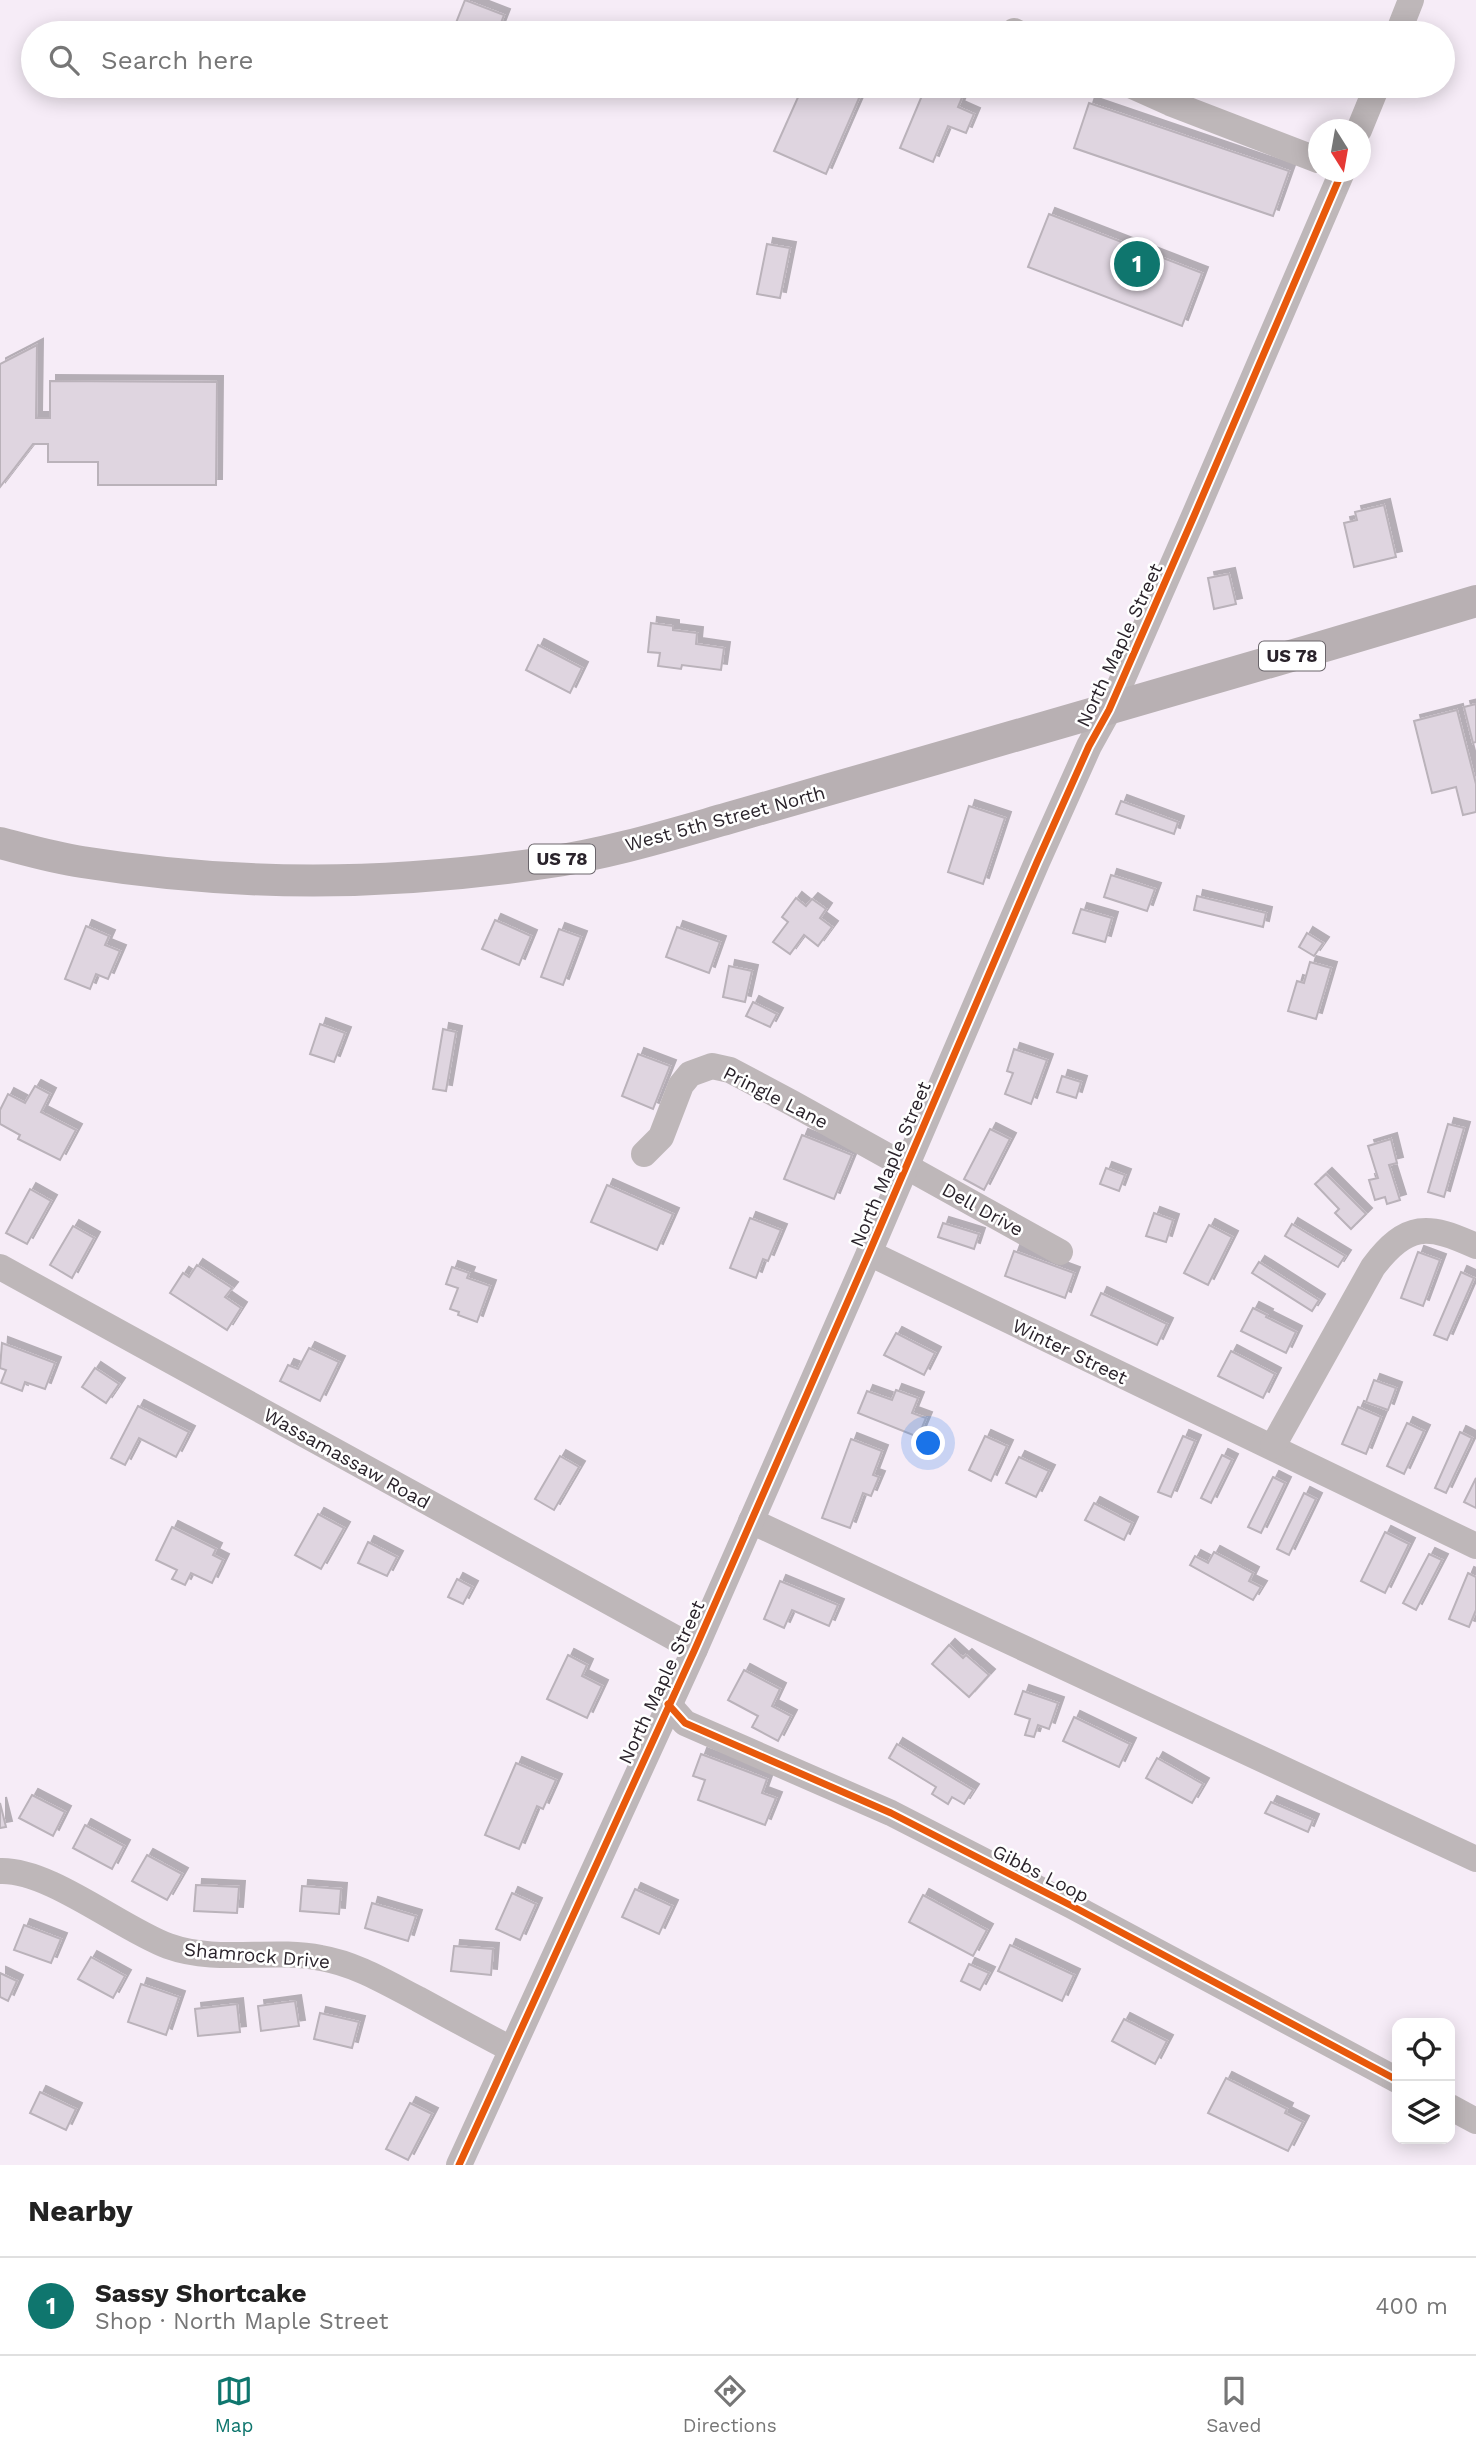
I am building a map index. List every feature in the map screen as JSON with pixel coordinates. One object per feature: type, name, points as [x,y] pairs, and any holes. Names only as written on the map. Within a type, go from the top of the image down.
[{"type":"main road","name":"US 78","points":[[1108,710],[1476,601]]},
{"type":"main road","name":"West 5th Street North","points":[[0,844],[78,862],[202,877],[278,882],[451,875],[546,863],[648,841],[1108,710]]},
{"type":"street","points":[[1403,21],[1411,0]]},
{"type":"street","points":[[1159,98],[1308,156]]},
{"type":"street","points":[[1364,119],[1372,98]]},
{"type":"street","name":"North Maple Street","points":[[459,2165],[695,1649],[1037,862],[1108,710],[1338,182]]},
{"type":"street","name":"Pringle Lane","points":[[644,1154],[661,1137],[681,1085],[690,1073],[712,1066],[730,1070],[906,1166]]},
{"type":"street","name":"Dell Drive","points":[[906,1166],[1060,1252]]},
{"type":"street","points":[[1273,1446],[1373,1267],[1387,1248],[1406,1235],[1422,1230],[1443,1231],[1476,1246]]},
{"type":"street","name":"Winter Street","points":[[869,1253],[1476,1546]]},
{"type":"street","name":"Wassamassaw Road","points":[[0,1267],[695,1649]]},
{"type":"street","points":[[751,1521],[1476,1859]]},
{"type":"street","name":"Gibbs Loop","points":[[668,1704],[685,1723],[891,1814],[1072,1906],[1392,2077]]},
{"type":"street","name":"Shamrock Drive","points":[[0,1871],[44,1881],[131,1929],[188,1951],[230,1956],[295,1955],[338,1961],[373,1975],[511,2049]]},
{"type":"street","points":[[1455,2110],[1476,2121]]},
{"type":"building","points":[[465,0],[504,15],[502,21],[457,21]]},
{"type":"building","points":[[798,98],[859,98],[826,174],[774,151]]},
{"type":"building","points":[[921,98],[962,98],[958,107],[974,114],[966,133],[948,126],[933,162],[900,148]]},
{"type":"building","points":[[1089,103],[1289,171],[1273,216],[1074,148]]},
{"type":"building","points":[[1049,214],[1202,273],[1182,326],[1028,267]]},
{"type":"building","points":[[767,244],[790,248],[780,298],[757,294]]},
{"type":"building","points":[[37,345],[36,418],[50,418],[50,381],[217,382],[216,485],[98,485],[98,462],[48,462],[48,444],[33,444],[0,487],[0,364]]},
{"type":"building","points":[[1384,505],[1396,557],[1354,567],[1344,523],[1357,520],[1355,512]]},
{"type":"building","points":[[1229,574],[1236,604],[1214,609],[1208,578]]},
{"type":"building","points":[[651,623],[673,626],[673,630],[697,633],[696,644],[724,648],[721,670],[682,665],[681,669],[658,666],[660,653],[648,652]]},
{"type":"building","points":[[538,645],[582,668],[570,693],[526,670]]},
{"type":"building","points":[[1476,704],[1476,742],[1473,743],[1464,707]]},
{"type":"building","points":[[1457,710],[1476,784],[1476,812],[1463,815],[1456,787],[1432,793],[1414,721]]},
{"type":"building","points":[[1121,801],[1178,822],[1174,834],[1116,814]]},
{"type":"building","points":[[969,806],[1005,818],[983,884],[948,872]]},
{"type":"building","points":[[1111,875],[1155,889],[1147,911],[1104,897]]},
{"type":"building","points":[[1197,896],[1266,913],[1263,927],[1194,910]]},
{"type":"building","points":[[796,898],[806,906],[812,899],[826,909],[820,918],[832,927],[818,946],[804,935],[790,954],[773,942],[788,922],[782,917]]},
{"type":"building","points":[[1081,909],[1112,918],[1105,942],[1073,933]]},
{"type":"building","points":[[495,920],[531,936],[519,965],[482,949]]},
{"type":"building","points":[[86,926],[109,936],[105,945],[120,951],[108,979],[96,974],[90,989],[65,979]]},
{"type":"building","points":[[677,927],[720,942],[709,973],[666,957]]},
{"type":"building","points":[[559,929],[581,937],[563,985],[541,977]]},
{"type":"building","points":[[1307,933],[1323,943],[1314,956],[1299,947]]},
{"type":"building","points":[[1310,962],[1331,968],[1316,1019],[1288,1011],[1297,981],[1304,983]]},
{"type":"building","points":[[729,966],[752,971],[745,1002],[723,997]]},
{"type":"building","points":[[753,1002],[777,1014],[770,1027],[746,1016]]},
{"type":"building","points":[[320,1024],[345,1033],[334,1062],[310,1054]]},
{"type":"building","points":[[443,1029],[456,1032],[446,1091],[433,1089]]},
{"type":"building","points":[[1014,1049],[1047,1060],[1031,1104],[1005,1094],[1013,1073],[1007,1071]]},
{"type":"building","points":[[638,1054],[670,1066],[653,1109],[622,1096]]},
{"type":"building","points":[[1062,1076],[1081,1082],[1076,1098],[1057,1092]]},
{"type":"building","points":[[35,1086],[50,1094],[41,1112],[76,1130],[60,1160],[18,1139],[20,1135],[0,1124],[0,1110],[8,1094],[25,1103]]},
{"type":"building","points":[[1448,1124],[1464,1128],[1444,1197],[1428,1192]]},
{"type":"building","points":[[990,1129],[1010,1139],[984,1190],[964,1179]]},
{"type":"building","points":[[802,1135],[852,1155],[834,1199],[784,1179]]},
{"type":"building","points":[[1391,1139],[1397,1163],[1389,1165],[1400,1200],[1387,1204],[1385,1197],[1375,1200],[1369,1180],[1378,1178],[1368,1146]]},
{"type":"building","points":[[1106,1168],[1125,1175],[1119,1191],[1100,1184]]},
{"type":"building","points":[[1326,1174],[1366,1214],[1351,1229],[1335,1213],[1339,1209],[1315,1184]]},
{"type":"building","points":[[607,1185],[673,1214],[657,1250],[591,1222]]},
{"type":"building","points":[[30,1189],[51,1201],[27,1244],[6,1233]]},
{"type":"building","points":[[1154,1213],[1173,1220],[1166,1242],[1146,1236]]},
{"type":"building","points":[[750,1218],[781,1230],[768,1261],[763,1259],[756,1278],[730,1268]]},
{"type":"building","points":[[943,1223],[979,1234],[974,1249],[938,1237]]},
{"type":"building","points":[[1292,1224],[1345,1256],[1338,1267],[1285,1236]]},
{"type":"building","points":[[1209,1225],[1232,1237],[1208,1285],[1184,1273]]},
{"type":"building","points":[[73,1226],[94,1238],[72,1278],[50,1265]]},
{"type":"building","points":[[1014,1251],[1074,1273],[1065,1298],[1005,1276]]},
{"type":"building","points":[[1418,1252],[1440,1260],[1423,1306],[1401,1298]]},
{"type":"building","points":[[1259,1262],[1319,1300],[1312,1311],[1252,1273]]},
{"type":"building","points":[[197,1265],[232,1288],[225,1297],[241,1308],[227,1330],[170,1293],[183,1273],[189,1277]]},
{"type":"building","points":[[452,1267],[469,1273],[467,1278],[490,1286],[477,1322],[450,1309],[458,1288],[446,1284]]},
{"type":"building","points":[[1461,1272],[1474,1278],[1447,1340],[1434,1335]]},
{"type":"building","points":[[1101,1293],[1167,1324],[1157,1345],[1091,1315]]},
{"type":"building","points":[[1253,1308],[1296,1332],[1286,1353],[1241,1331]]},
{"type":"building","points":[[896,1333],[935,1353],[924,1375],[884,1355]]},
{"type":"building","points":[[2,1343],[55,1363],[45,1389],[25,1382],[22,1391],[1,1383],[6,1370],[0,1368]]},
{"type":"building","points":[[309,1348],[339,1362],[320,1401],[280,1381],[288,1365],[298,1369]]},
{"type":"building","points":[[1231,1351],[1275,1374],[1263,1398],[1218,1376]]},
{"type":"building","points":[[95,1368],[119,1384],[106,1403],[82,1387]]},
{"type":"building","points":[[1374,1380],[1396,1388],[1388,1410],[1366,1402]]},
{"type":"building","points":[[896,1390],[918,1398],[912,1413],[926,1418],[918,1437],[858,1413],[867,1391],[892,1400]]},
{"type":"building","points":[[138,1406],[189,1432],[176,1457],[139,1438],[125,1465],[111,1458]]},
{"type":"building","points":[[1358,1407],[1381,1417],[1366,1454],[1342,1444]]},
{"type":"building","points":[[1407,1423],[1424,1431],[1404,1474],[1387,1466]]},
{"type":"building","points":[[1460,1432],[1472,1438],[1446,1493],[1435,1488]]},
{"type":"building","points":[[985,1436],[1007,1446],[991,1481],[969,1470]]},
{"type":"building","points":[[1183,1436],[1195,1441],[1171,1497],[1158,1492]]},
{"type":"building","points":[[851,1439],[882,1451],[873,1475],[879,1477],[871,1496],[863,1493],[850,1528],[822,1518]]},
{"type":"building","points":[[1222,1455],[1232,1460],[1211,1503],[1201,1498]]},
{"type":"building","points":[[560,1456],[579,1467],[554,1510],[535,1499]]},
{"type":"building","points":[[1019,1457],[1049,1471],[1036,1497],[1006,1483]]},
{"type":"building","points":[[1273,1477],[1285,1483],[1261,1533],[1248,1527]]},
{"type":"building","points":[[1476,1478],[1476,1508],[1464,1502]]},
{"type":"building","points":[[1304,1493],[1316,1499],[1289,1555],[1277,1549]]},
{"type":"building","points":[[1094,1503],[1132,1523],[1124,1540],[1085,1520]]},
{"type":"building","points":[[318,1514],[344,1528],[321,1569],[295,1555]]},
{"type":"building","points":[[172,1527],[216,1549],[213,1555],[223,1560],[212,1583],[191,1573],[185,1585],[172,1579],[177,1570],[156,1560]]},
{"type":"building","points":[[1385,1532],[1409,1544],[1385,1593],[1361,1581]]},
{"type":"building","points":[[368,1542],[397,1557],[387,1576],[358,1563]]},
{"type":"building","points":[[1214,1552],[1253,1573],[1249,1581],[1261,1587],[1253,1600],[1190,1565],[1195,1556],[1208,1563]]},
{"type":"building","points":[[1429,1554],[1442,1560],[1416,1610],[1403,1603]]},
{"type":"building","points":[[1468,1573],[1476,1577],[1476,1610],[1469,1627],[1449,1619]]},
{"type":"building","points":[[457,1579],[472,1587],[463,1604],[448,1597]]},
{"type":"building","points":[[780,1581],[838,1605],[829,1626],[792,1610],[784,1628],[764,1619]]},
{"type":"building","points":[[949,1645],[963,1658],[966,1655],[989,1675],[969,1697],[932,1664]]},
{"type":"building","points":[[568,1655],[587,1665],[582,1676],[602,1686],[587,1718],[547,1699]]},
{"type":"building","points":[[744,1670],[780,1689],[772,1706],[791,1716],[778,1741],[752,1727],[758,1716],[728,1700]]},
{"type":"building","points":[[1023,1691],[1058,1703],[1049,1729],[1038,1725],[1034,1737],[1025,1735],[1030,1719],[1015,1714]]},
{"type":"building","points":[[1074,1717],[1130,1744],[1119,1767],[1063,1741]]},
{"type":"building","points":[[897,1744],[973,1790],[964,1804],[952,1797],[948,1804],[932,1794],[936,1787],[889,1758]]},
{"type":"building","points":[[701,1754],[767,1779],[762,1793],[776,1798],[765,1825],[698,1800],[705,1780],[693,1776]]},
{"type":"building","points":[[1157,1758],[1203,1784],[1192,1803],[1146,1778]]},
{"type":"building","points":[[516,1763],[556,1780],[543,1809],[537,1806],[519,1849],[485,1835]]},
{"type":"building","points":[[32,1795],[65,1812],[53,1836],[19,1818]]},
{"type":"building","points":[[1271,1802],[1313,1820],[1308,1832],[1265,1813]]},
{"type":"building","points":[[0,1803],[6,1827],[0,1828]]},
{"type":"building","points":[[85,1825],[124,1846],[112,1869],[73,1848]]},
{"type":"building","points":[[147,1855],[182,1874],[167,1900],[132,1881]]},
{"type":"building","points":[[196,1885],[239,1887],[237,1913],[194,1911]]},
{"type":"building","points":[[302,1886],[341,1889],[339,1914],[300,1911]]},
{"type":"building","points":[[635,1889],[672,1906],[659,1934],[622,1917]]},
{"type":"building","points":[[512,1893],[536,1904],[520,1940],[496,1929]]},
{"type":"building","points":[[923,1895],[987,1930],[973,1956],[909,1922]]},
{"type":"building","points":[[372,1903],[416,1916],[408,1941],[365,1928]]},
{"type":"building","points":[[24,1925],[61,1939],[51,1963],[14,1950]]},
{"type":"building","points":[[1010,1945],[1074,1975],[1062,2001],[998,1971]]},
{"type":"building","points":[[454,1946],[493,1949],[491,1975],[451,1971]]},
{"type":"building","points":[[91,1957],[125,1976],[113,1998],[78,1979]]},
{"type":"building","points":[[969,1964],[989,1973],[980,1990],[961,1981]]},
{"type":"building","points":[[0,1973],[17,1981],[8,2001],[0,1997]]},
{"type":"building","points":[[141,1984],[179,1997],[166,2035],[128,2022]]},
{"type":"building","points":[[295,2001],[299,2026],[261,2031],[258,2006]]},
{"type":"building","points":[[237,2004],[240,2032],[198,2036],[195,2009]]},
{"type":"building","points":[[320,2013],[359,2022],[352,2048],[314,2039]]},
{"type":"building","points":[[1124,2019],[1167,2041],[1155,2064],[1112,2041]]},
{"type":"building","points":[[1226,2078],[1287,2109],[1285,2113],[1303,2122],[1288,2151],[1208,2113]]},
{"type":"building","points":[[40,2092],[76,2109],[66,2130],[30,2113]]},
{"type":"building","points":[[410,2103],[432,2114],[408,2160],[386,2149]]},
{"type":"cycle path","points":[[459,2165],[695,1649],[1037,862],[1089,746],[1109,710],[1338,182]]},
{"type":"cycle path","points":[[668,1704],[685,1723],[891,1813],[1072,1906],[1392,2077]]},
{"type":"place","name":"Sassy Shortcake","points":[[1137,264]]}]
